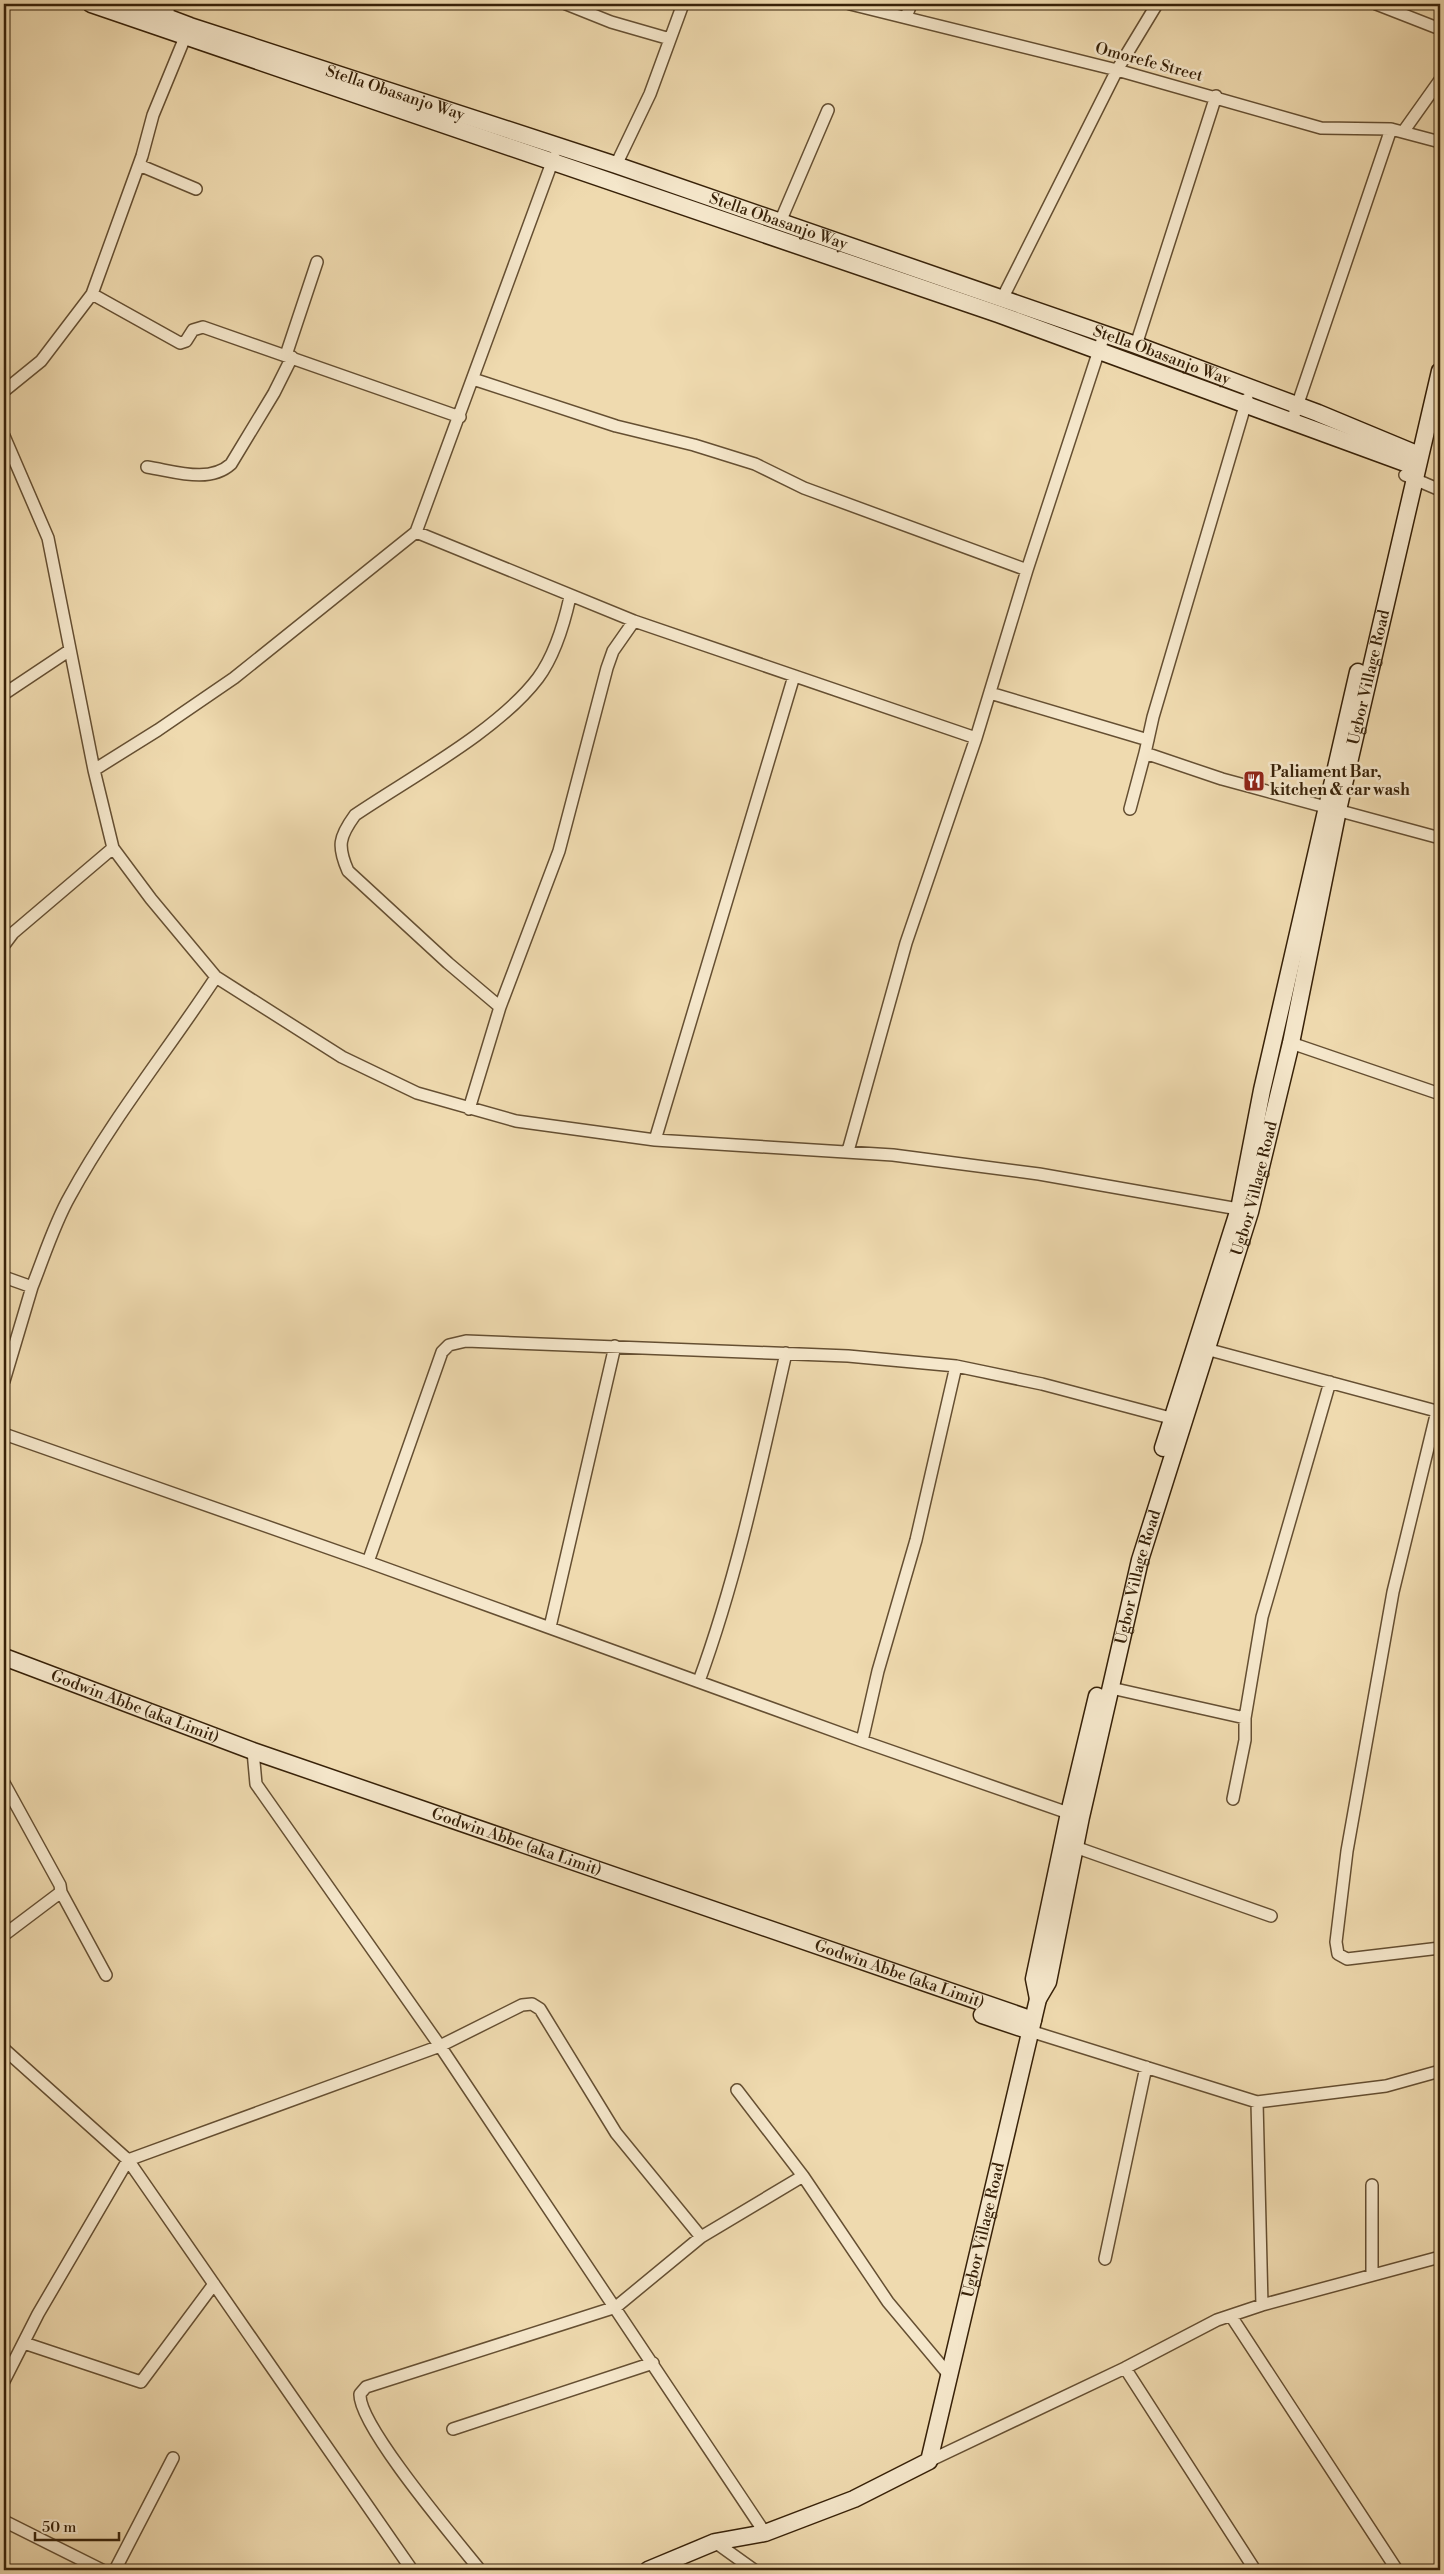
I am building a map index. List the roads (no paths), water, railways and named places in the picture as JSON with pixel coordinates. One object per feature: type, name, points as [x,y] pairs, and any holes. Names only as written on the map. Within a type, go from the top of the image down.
[{"type":"street","points":[[91,4],[188,32],[552,162],[1101,342],[1246,404],[1294,413],[1391,129]]},
{"type":"street","name":"Stella Obasanjo Way","points":[[132,4],[168,10],[188,32],[616,165],[1002,299],[1101,342],[1136,345],[1250,387],[1294,413],[1412,465]]},
{"type":"street","points":[[566,4],[611,22],[670,39]]},
{"type":"street","points":[[616,165],[650,94],[683,4]]},
{"type":"street","name":"Omorefe Street","points":[[851,4],[1216,96],[1321,128],[1391,129],[1440,142]]},
{"type":"street","points":[[906,17],[911,4]]},
{"type":"street","points":[[1002,299],[1117,70],[1157,4]]},
{"type":"street","points":[[1376,4],[1440,29]]},
{"type":"street","points":[[4,391],[41,361],[92,294],[139,166],[154,114],[188,32]]},
{"type":"street","points":[[1403,132],[1440,80]]},
{"type":"street","points":[[1136,345],[1216,96]]},
{"type":"street","points":[[780,222],[828,110]]},
{"type":"street","points":[[94,770],[158,730],[234,678],[416,532],[558,147]]},
{"type":"street","points":[[139,166],[196,189]]},
{"type":"street","points":[[147,467],[207,476],[224,471],[231,464],[274,393],[289,356],[317,262]]},
{"type":"street","points":[[92,294],[180,342],[186,341],[193,330],[203,327],[460,417]]},
{"type":"street","points":[[848,1151],[906,943],[976,738],[1027,570],[1101,342]]},
{"type":"street","name":"Ugbor Village Road","points":[[1038,1999],[1034,1979],[1075,1815],[1131,1558],[1244,1210],[1262,1090],[1302,921],[1332,808],[1412,465],[1440,371]]},
{"type":"street","points":[[473,379],[616,426],[694,445],[755,464],[804,488],[1027,570]]},
{"type":"street","points":[[1130,808],[1250,387]]},
{"type":"street","points":[[4,436],[48,538],[94,770],[114,848],[151,899],[216,977],[342,1057],[417,1093],[516,1121],[655,1140],[848,1151],[1040,1174],[1244,1210]]},
{"type":"street","points":[[1412,465],[1440,490]]},
{"type":"street","points":[[416,532],[570,597],[634,621],[976,738]]},
{"type":"street","points":[[500,1007],[448,963],[348,871],[341,852],[341,839],[355,815],[474,735],[501,715],[526,692],[539,676],[554,646],[564,623],[570,597]]},
{"type":"street","points":[[470,1109],[500,1007],[559,851],[612,651],[634,621]]},
{"type":"street","points":[[4,694],[70,650]]},
{"type":"street","points":[[655,1140],[794,676]]},
{"type":"street","points":[[990,692],[1148,740]]},
{"type":"street","points":[[1145,753],[1222,779],[1440,838]]},
{"type":"street","name":"Ugbor Village Road","points":[[929,2461],[1031,2026],[1038,1999],[1048,1982],[1075,1847],[1075,1815],[1111,1688],[1140,1560],[1177,1420],[1206,1349],[1291,1044],[1332,808]]},
{"type":"street","points":[[4,944],[13,933],[114,848]]},
{"type":"street","points":[[4,1381],[32,1287],[70,1197],[134,1092],[188,1021],[216,977]]},
{"type":"street","points":[[1291,1044],[1440,1094]]},
{"type":"street","points":[[4,1277],[32,1287]]},
{"type":"street","points":[[368,1562],[442,1352],[449,1345],[466,1341],[848,1356],[956,1366],[1042,1384],[1177,1420]]},
{"type":"street","points":[[550,1627],[615,1346]]},
{"type":"street","points":[[1206,1349],[1439,1412],[1393,1592],[1347,1851],[1336,1942],[1338,1954],[1347,1959],[1440,1948]]},
{"type":"street","points":[[699,1681],[716,1633],[752,1504],[786,1353]]},
{"type":"street","points":[[862,1741],[878,1671],[916,1540],[956,1366]]},
{"type":"street","points":[[1233,1799],[1245,1740],[1245,1718],[1262,1617],[1330,1382]]},
{"type":"street","points":[[4,1434],[550,1627],[862,1741],[1075,1815]]},
{"type":"street","name":"Godwin Abbe (aka Limit)","points":[[4,1657],[252,1754]]},
{"type":"street","name":"Godwin Abbe (aka Limit)","points":[[4,1668],[1031,2026]]},
{"type":"street","points":[[1111,1688],[1245,1718]]},
{"type":"street","points":[[252,1754],[256,1784],[440,2046],[616,2307],[765,2533]]},
{"type":"street","points":[[4,1783],[60,1885],[61,1892],[106,1975]]},
{"type":"street","points":[[1075,1847],[1271,1916]]},
{"type":"street","points":[[4,1935],[61,1892]]},
{"type":"street","points":[[4,2381],[38,2314],[128,2160],[440,2046],[522,2004],[532,2004],[540,2009],[616,2133],[701,2237]]},
{"type":"street","points":[[1031,2026],[1146,2067],[1257,2102],[1386,2086],[1440,2071]]},
{"type":"street","points":[[4,2049],[128,2160],[412,2570]]},
{"type":"street","points":[[1105,2259],[1146,2067]]},
{"type":"street","points":[[737,2090],[803,2176],[888,2302],[949,2375]]},
{"type":"street","points":[[1257,2102],[1262,2305]]},
{"type":"street","points":[[480,2570],[401,2470],[365,2416],[359,2402],[360,2394],[366,2388],[616,2307],[701,2237],[803,2176]]},
{"type":"street","points":[[1372,2185],[1372,2274]]},
{"type":"street","points":[[648,2570],[715,2542],[765,2533],[854,2499],[1231,2316],[1262,2305],[1440,2257]]},
{"type":"street","points":[[24,2343],[141,2382],[214,2284]]},
{"type":"street","points":[[1231,2316],[1397,2570]]},
{"type":"street","points":[[453,2429],[653,2363]]},
{"type":"street","points":[[1125,2368],[1255,2570]]},
{"type":"street","points":[[115,2570],[173,2458]]},
{"type":"street","points":[[4,2521],[102,2570]]},
{"type":"street","points":[[715,2542],[754,2570]]},
{"type":"place","name":"Paliament Bar, kitchen & car wash","points":[[1254,781]]}]
